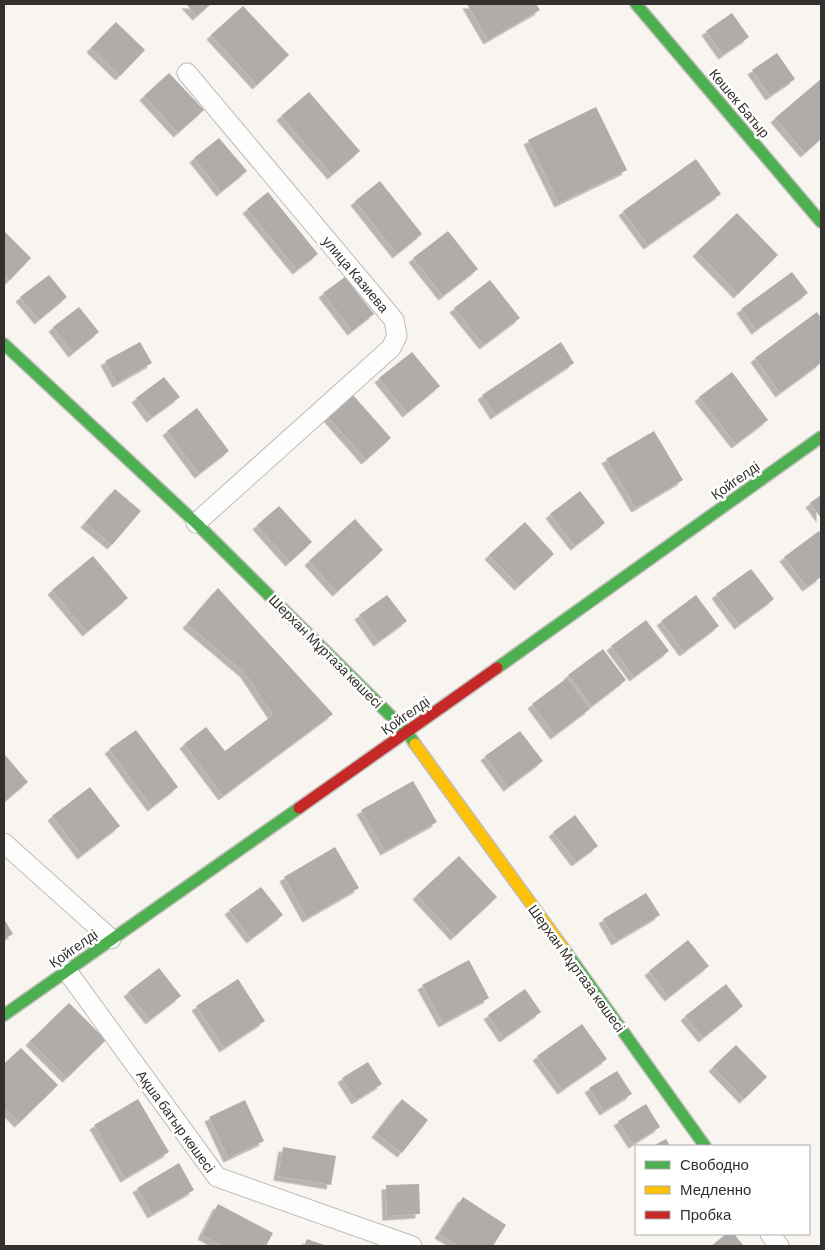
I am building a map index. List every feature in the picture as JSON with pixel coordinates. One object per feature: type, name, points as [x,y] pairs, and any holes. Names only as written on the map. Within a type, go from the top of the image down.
[{"type":"street","name":"Көшек Батыр","points":[[636,4],[821,222]]},
{"type":"street","name":"улица Казиева","points":[[187,73],[394,320],[397,336],[392,348],[196,523]]},
{"type":"street","name":"Шерхан Мұртаза көшесі","points":[[4,344],[196,523],[407,732],[704,1145]]},
{"type":"street","name":"Қойгелді","points":[[4,1015],[407,732],[821,437]]},
{"type":"street","points":[[4,843],[111,939]]},
{"type":"street","name":"Ақша батыр көшесі","points":[[67,970],[217,1177],[412,1246]]},
{"type":"street","points":[[771,1235],[779,1246]]},
{"type":"building","points":[[186,4],[211,4],[197,16]]},
{"type":"building","points":[[467,4],[536,4],[540,10],[488,40]]},
{"type":"building","points":[[243,6],[289,55],[257,85],[211,35]]},
{"type":"building","points":[[732,13],[749,37],[723,55],[706,31]]},
{"type":"building","points":[[116,22],[145,50],[120,76],[91,48]]},
{"type":"building","points":[[777,53],[795,79],[770,96],[752,70]]},
{"type":"building","points":[[169,73],[204,110],[178,133],[144,96]]},
{"type":"building","points":[[821,79],[821,139],[805,153],[775,118]]},
{"type":"building","points":[[309,92],[360,151],[332,175],[281,116]]},
{"type":"building","points":[[596,107],[627,170],[559,203],[528,140]]},
{"type":"building","points":[[219,138],[247,171],[221,192],[194,158]]},
{"type":"building","points":[[696,159],[721,194],[648,245],[623,211]]},
{"type":"building","points":[[380,181],[422,234],[397,254],[355,201]]},
{"type":"building","points":[[268,192],[318,254],[297,270],[247,209]]},
{"type":"building","points":[[737,213],[778,255],[738,294],[697,252]]},
{"type":"building","points":[[4,231],[31,258],[10,280],[4,274]]},
{"type":"building","points":[[448,231],[478,269],[443,296],[413,258]]},
{"type":"building","points":[[792,272],[808,293],[756,330],[741,309]]},
{"type":"building","points":[[49,275],[67,297],[39,320],[20,297]]},
{"type":"building","points":[[345,277],[374,314],[352,331],[323,293]]},
{"type":"building","points":[[490,280],[520,318],[484,345],[454,308]]},
{"type":"building","points":[[79,307],[99,332],[73,353],[53,327]]},
{"type":"building","points":[[817,312],[821,318],[821,363],[780,393],[755,358]]},
{"type":"building","points":[[140,342],[152,363],[117,383],[105,361]]},
{"type":"building","points":[[561,342],[574,363],[495,415],[482,395]]},
{"type":"building","points":[[412,352],[440,386],[407,413],[379,378]]},
{"type":"building","points":[[732,372],[768,420],[736,444],[699,397]]},
{"type":"building","points":[[164,377],[180,397],[151,418],[136,398]]},
{"type":"building","points":[[353,395],[391,438],[366,460],[328,417]]},
{"type":"building","points":[[197,408],[229,451],[199,474],[167,431]]},
{"type":"building","points":[[654,431],[683,480],[636,508],[606,459]]},
{"type":"building","points":[[115,489],[141,511],[112,545],[85,523]]},
{"type":"building","points":[[580,491],[605,523],[575,546],[550,514]]},
{"type":"building","points":[[821,495],[821,518],[810,503]]},
{"type":"building","points":[[279,506],[312,542],[290,562],[257,525]]},
{"type":"building","points":[[355,519],[383,550],[337,592],[309,561]]},
{"type":"building","points":[[525,522],[554,554],[519,586],[489,555]]},
{"type":"building","points":[[819,531],[821,534],[821,577],[807,587],[784,557]]},
{"type":"building","points":[[93,556],[128,598],[87,632],[52,590]]},
{"type":"building","points":[[751,569],[774,599],[739,625],[716,594]]},
{"type":"building","points":[[218,588],[333,714],[223,796],[184,744],[206,727],[225,751],[273,715],[245,673],[187,624]]},
{"type":"building","points":[[387,595],[407,621],[378,642],[359,615]]},
{"type":"building","points":[[696,595],[719,626],[684,652],[661,621]]},
{"type":"building","points":[[646,620],[669,651],[634,677],[611,646]]},
{"type":"building","points":[[603,649],[626,680],[592,706],[568,675]]},
{"type":"building","points":[[567,678],[590,709],[555,735],[532,704]]},
{"type":"building","points":[[136,730],[178,787],[152,807],[109,749]]},
{"type":"building","points":[[520,731],[543,761],[508,787],[485,756]]},
{"type":"building","points":[[4,756],[28,782],[4,802]]},
{"type":"building","points":[[413,781],[437,822],[385,851],[361,810]]},
{"type":"building","points":[[90,787],[120,826],[82,855],[52,816]]},
{"type":"building","points":[[575,815],[598,846],[576,862],[553,832]]},
{"type":"building","points":[[335,847],[359,888],[307,918],[284,877]]},
{"type":"building","points":[[459,856],[497,897],[455,936],[417,895]]},
{"type":"building","points":[[261,887],[283,915],[251,939],[229,910]]},
{"type":"building","points":[[646,893],[660,915],[616,941],[603,919]]},
{"type":"building","points":[[4,919],[13,934],[4,939]]},
{"type":"building","points":[[688,940],[709,966],[669,997],[649,971]]},
{"type":"building","points":[[469,960],[489,998],[443,1023],[422,985]]},
{"type":"building","points":[[159,968],[181,996],[150,1020],[128,992]]},
{"type":"building","points":[[238,979],[265,1021],[224,1048],[196,1006]]},
{"type":"building","points":[[726,984],[743,1006],[703,1038],[685,1016]]},
{"type":"building","points":[[525,989],[541,1012],[504,1038],[488,1015]]},
{"type":"building","points":[[69,1003],[106,1040],[67,1078],[30,1041]]},
{"type":"building","points":[[582,1024],[607,1059],[562,1090],[537,1056]]},
{"type":"building","points":[[736,1045],[767,1077],[744,1099],[713,1067]]},
{"type":"building","points":[[21,1048],[58,1085],[19,1123],[4,1108],[4,1064]]},
{"type":"building","points":[[368,1062],[382,1084],[356,1100],[342,1078]]},
{"type":"building","points":[[617,1071],[632,1094],[604,1111],[589,1088]]},
{"type":"building","points":[[138,1099],[169,1152],[125,1178],[94,1125]]},
{"type":"building","points":[[402,1099],[428,1120],[402,1153],[376,1133]]},
{"type":"building","points":[[245,1100],[264,1141],[228,1158],[209,1117]]},
{"type":"building","points":[[646,1104],[660,1127],[633,1144],[618,1121]]},
{"type":"building","points":[[666,1139],[669,1145],[655,1145]]},
{"type":"building","points":[[283,1147],[336,1156],[331,1185],[278,1176]]},
{"type":"building","points":[[179,1163],[194,1190],[152,1214],[137,1188]]},
{"type":"building","points":[[419,1184],[420,1214],[387,1216],[386,1185]]},
{"type":"building","points":[[463,1197],[506,1225],[493,1246],[459,1246],[439,1234]]},
{"type":"building","points":[[218,1204],[273,1233],[266,1246],[222,1246],[202,1235]]},
{"type":"building","points":[[725,1235],[735,1235],[744,1246],[711,1246]]},
{"type":"building","points":[[307,1239],[327,1246],[304,1246]]},
{"type":"traffic: fast","points":[[636,4],[821,222]]},
{"type":"traffic: fast","points":[[4,344],[196,523],[407,732],[415,744]]},
{"type":"traffic: fast","points":[[497,668],[821,437]]},
{"type":"traffic: fast","points":[[4,1015],[299,808]]},
{"type":"traffic: fast","points":[[564,949],[704,1145]]},
{"type":"traffic: slow","points":[[415,744],[564,949]]},
{"type":"traffic: jam","points":[[299,808],[497,668]]}]
